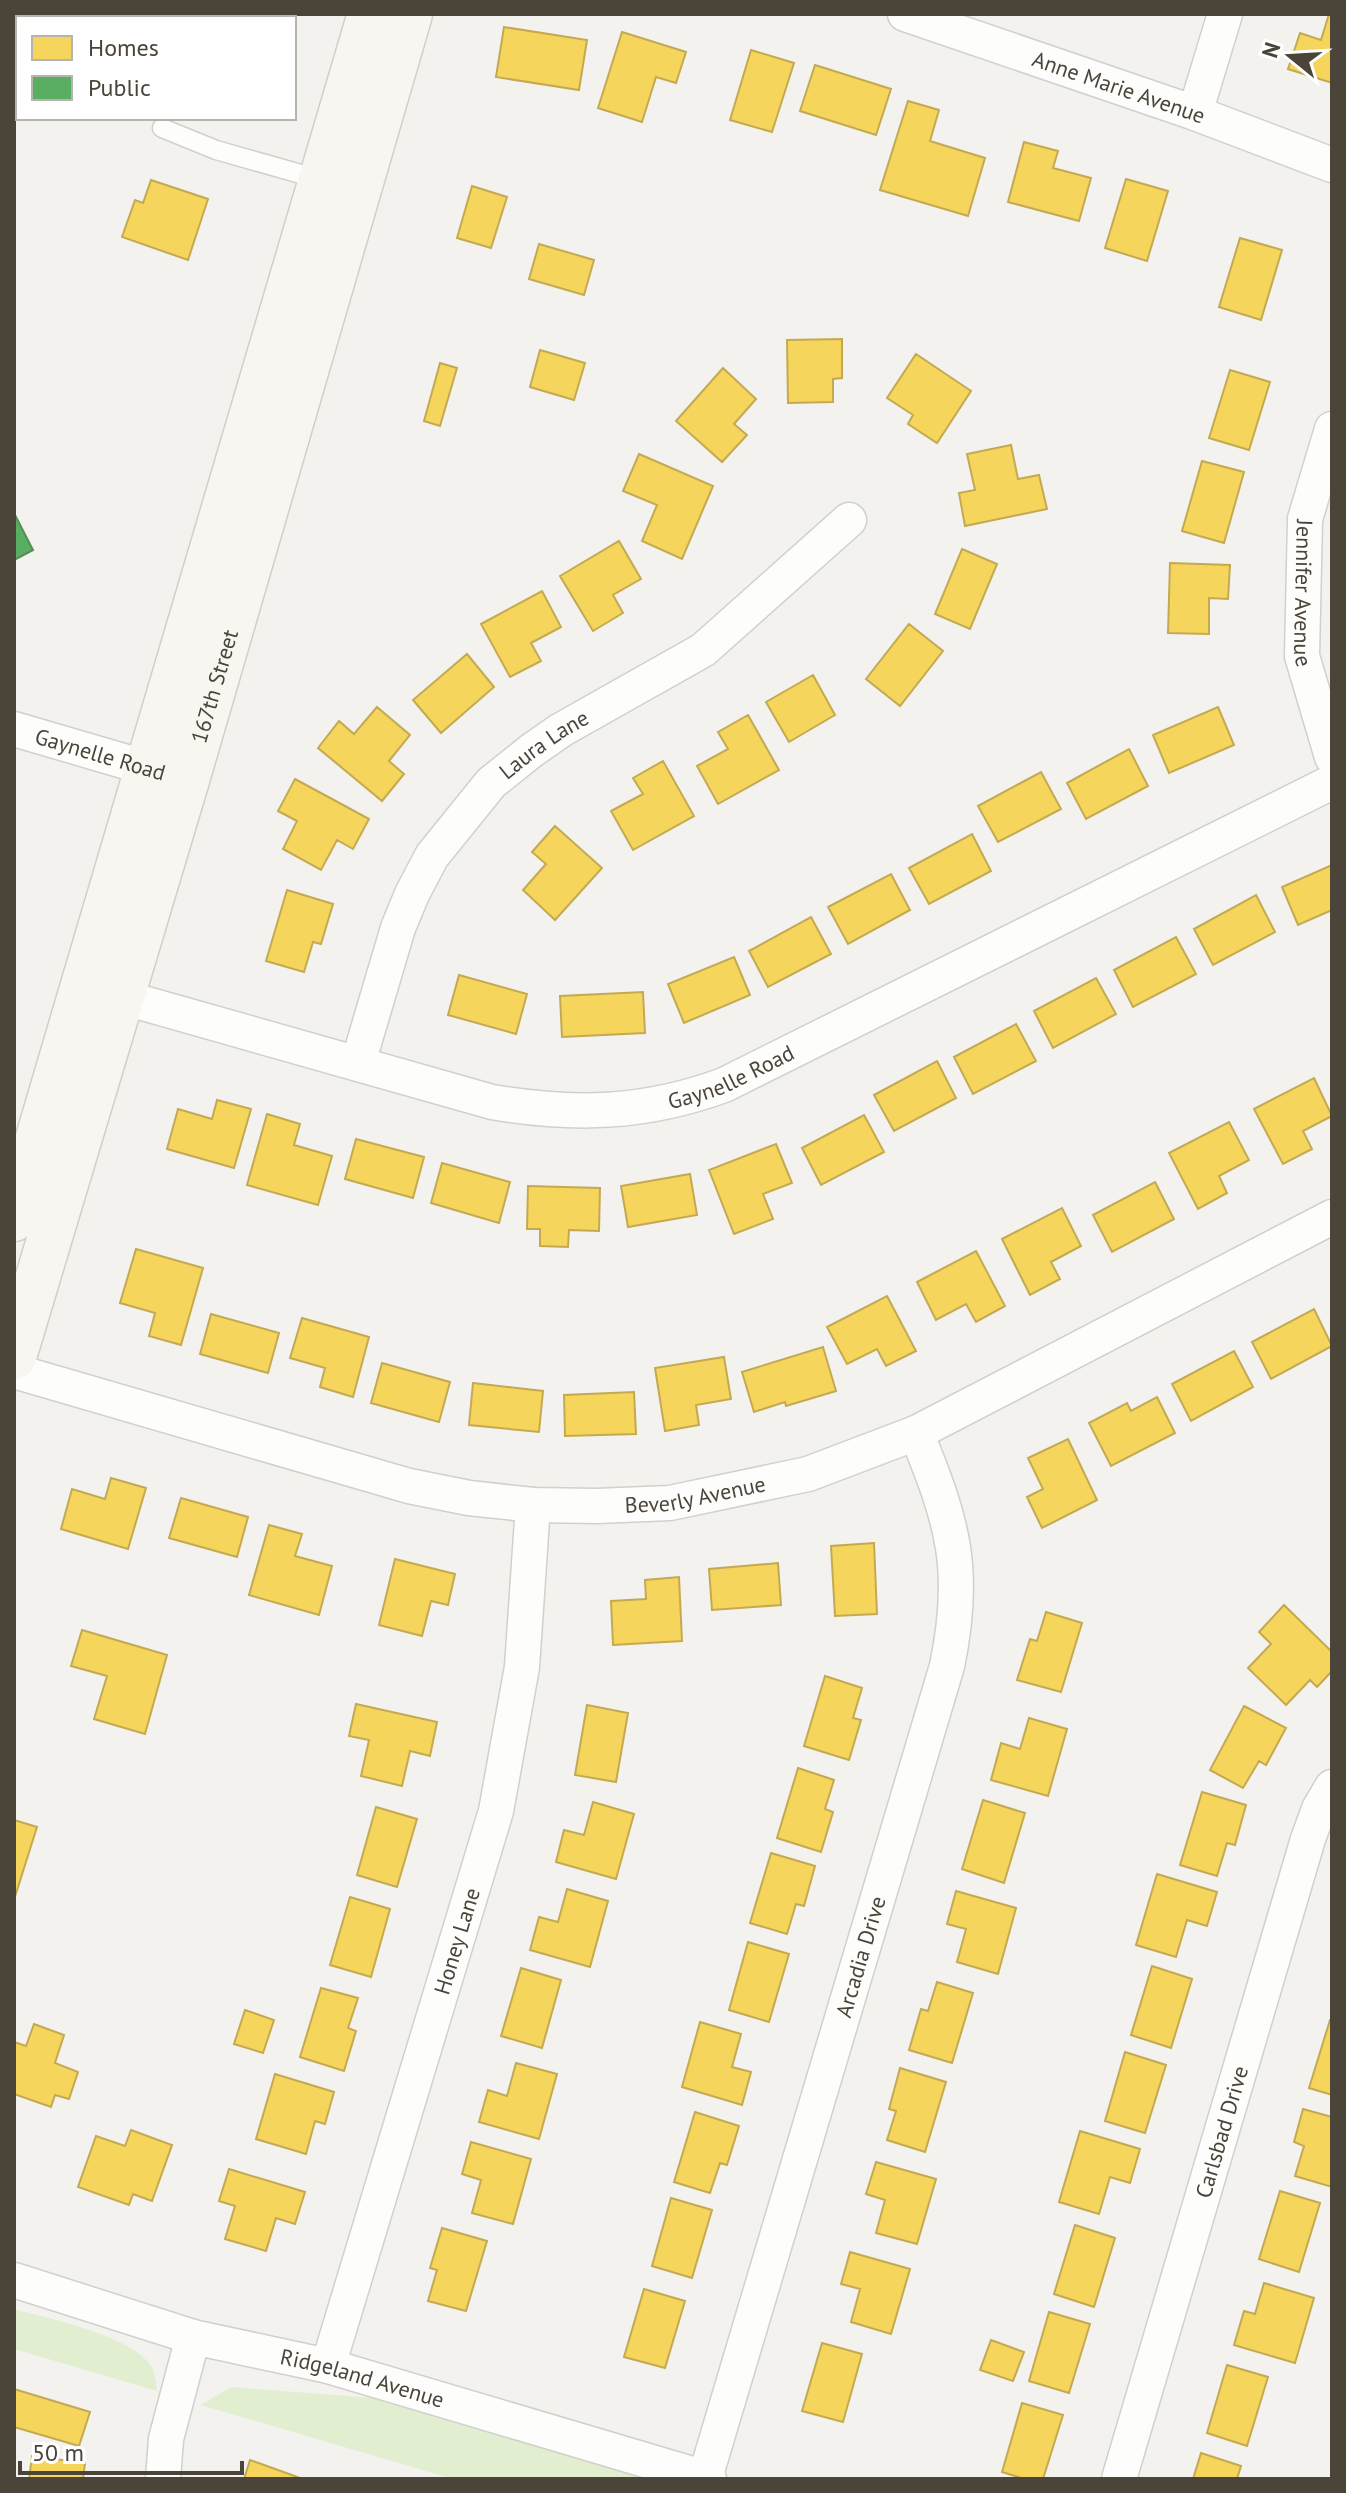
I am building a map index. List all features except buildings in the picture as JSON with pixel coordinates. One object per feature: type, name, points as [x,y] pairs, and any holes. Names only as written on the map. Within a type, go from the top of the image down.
[{"type":"main road","name":"167th Street","points":[[167,774],[322,180],[370,14]]},
{"type":"main road","name":"167th Street","points":[[14,1357],[103,989],[167,774],[410,14]]},
{"type":"main road","name":"167th Street","points":[[14,1219],[103,989]]},
{"type":"street","name":"Anne Marie Avenue","points":[[905,14],[1195,113],[1332,165]]},
{"type":"street","points":[[1195,113],[1225,14]]},
{"type":"street","name":"Jennifer Avenue","points":[[1332,429],[1305,519],[1302,656],[1332,757]]},
{"type":"street","name":"Laura Lane","points":[[358,1063],[398,928],[412,894],[432,856],[491,783],[561,730],[703,650],[849,520]]},
{"type":"street","name":"Gaynelle Road","points":[[14,729],[167,774]]},
{"type":"street","name":"Gaynelle Road","points":[[103,989],[492,1102],[533,1109],[630,1109],[661,1105],[724,1085],[1332,782]]},
{"type":"street","name":"Beverly Avenue","points":[[14,1371],[409,1486],[469,1498],[533,1505],[670,1503],[808,1474],[916,1433],[1332,1217]]},
{"type":"street","name":"Arcadia Drive","points":[[707,2478],[947,1666],[955,1628],[958,1593],[950,1526],[934,1475],[916,1433]]},
{"type":"street","name":"Honey Lane","points":[[328,2366],[496,1811],[522,1667],[533,1505]]},
{"type":"street","name":"Carlsbad Drive","points":[[1119,2479],[1308,1839],[1319,1809],[1332,1787]]},
{"type":"street","name":"Ridgeland Avenue","points":[[14,2280],[193,2337],[328,2366],[707,2478]]},
{"type":"street","points":[[163,2479],[166,2439],[193,2337]]},
{"type":"lane","points":[[162,128],[216,150],[322,180]]},
{"type":"green space","points":[[14,2309],[68,2323],[127,2346],[152,2367],[157,2391],[14,2349]]},
{"type":"green space","points":[[231,2387],[374,2398],[647,2479],[453,2479],[201,2405]]}]
